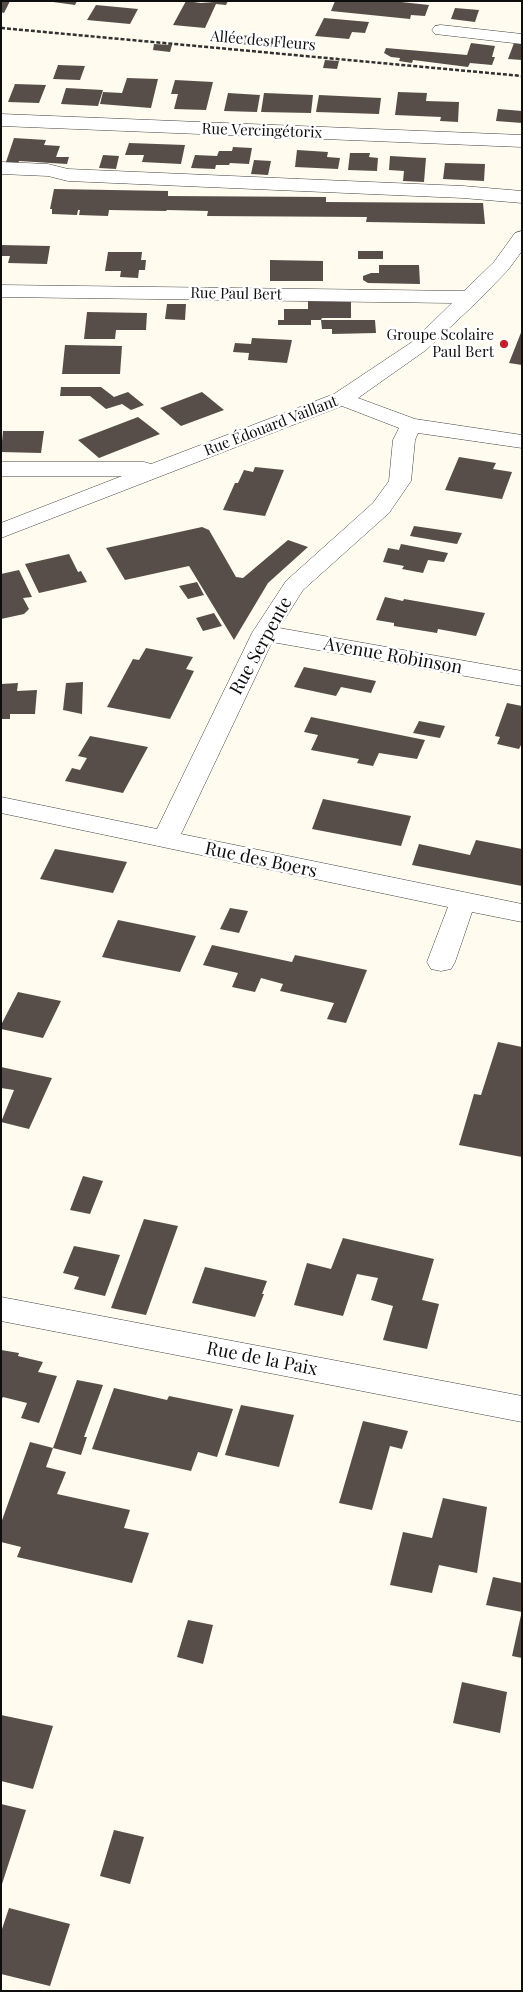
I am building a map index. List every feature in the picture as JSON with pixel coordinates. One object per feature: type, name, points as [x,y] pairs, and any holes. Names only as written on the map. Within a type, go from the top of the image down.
[{"type":"street","points":[[441,30],[522,39]]},
{"type":"street","name":"Rue Vercingétorix","points":[[1,120],[522,141]]},
{"type":"street","points":[[1,168],[48,170],[68,175],[463,192],[522,197]]},
{"type":"street","name":"Rue Édouard Vaillant","points":[[1,531],[342,399],[419,346],[501,266],[522,237]]},
{"type":"street","name":"Rue Paul Bert","points":[[1,291],[470,297]]},
{"type":"street","points":[[342,399],[412,425],[522,442]]},
{"type":"street","name":"Rue Serpente","points":[[165,840],[264,633],[294,586],[381,508],[400,481],[404,440],[412,425]]},
{"type":"street","points":[[1,469],[158,469]]},
{"type":"street","name":"Avenue Robinson","points":[[264,633],[522,679]]},
{"type":"street","name":"Rue des Boers","points":[[1,805],[522,914]]},
{"type":"street","points":[[441,962],[463,901]]},
{"type":"street","name":"Rue de la Paix","points":[[1,1309],[522,1409]]},
{"type":"path","name":"Allée des Fleurs","points":[[1,28],[522,76]]},
{"type":"building","points":[[1,1],[10,1],[4,13],[1,12]]},
{"type":"building","points":[[46,1],[77,1],[75,5]]},
{"type":"building","points":[[186,1],[201,3],[228,1],[226,5],[216,4],[205,28],[173,25]]},
{"type":"building","points":[[335,1],[392,1],[429,5],[425,16],[411,15],[410,19],[331,11]]},
{"type":"building","points":[[96,5],[138,9],[130,24],[87,20]]},
{"type":"building","points":[[455,8],[479,10],[475,22],[451,19]]},
{"type":"building","points":[[324,18],[369,22],[365,33],[352,32],[349,39],[315,36]]},
{"type":"building","points":[[222,32],[277,38],[273,47],[217,42]]},
{"type":"building","points":[[471,43],[495,46],[492,57],[495,57],[492,65],[470,63],[468,67],[413,60],[412,63],[399,61],[400,58],[391,57],[384,53],[386,48],[467,55]]},
{"type":"building","points":[[514,43],[522,44],[522,60],[508,59]]},
{"type":"building","points":[[154,44],[172,45],[170,52],[153,50]]},
{"type":"building","points":[[325,60],[339,61],[337,69],[323,68]]},
{"type":"building","points":[[58,65],[85,66],[80,80],[53,79]]},
{"type":"building","points":[[127,78],[158,79],[151,108],[100,104],[103,92],[122,93]]},
{"type":"building","points":[[175,80],[213,82],[206,110],[174,109],[178,94],[171,94]]},
{"type":"building","points":[[15,84],[46,85],[39,103],[8,102]]},
{"type":"building","points":[[66,88],[103,90],[98,106],[61,104]]},
{"type":"building","points":[[398,92],[427,93],[426,101],[459,102],[458,122],[440,121],[441,117],[395,115]]},
{"type":"building","points":[[228,93],[260,95],[257,112],[224,111]]},
{"type":"building","points":[[264,93],[313,95],[311,113],[261,112]]},
{"type":"building","points":[[319,95],[381,98],[379,114],[316,112]]},
{"type":"building","points":[[498,109],[522,111],[522,123],[496,121]]},
{"type":"building","points":[[14,138],[46,140],[44,145],[60,146],[56,157],[69,157],[67,164],[19,161],[18,165],[5,165]]},
{"type":"building","points":[[129,143],[185,145],[181,164],[142,162],[144,155],[125,155]]},
{"type":"building","points":[[233,147],[252,148],[249,164],[230,163],[229,165],[216,165],[215,169],[191,168],[195,155],[217,156],[219,151],[232,151]]},
{"type":"building","points":[[297,150],[328,152],[327,157],[340,158],[338,169],[295,167]]},
{"type":"building","points":[[350,153],[370,153],[369,157],[378,158],[377,171],[348,170]]},
{"type":"building","points":[[103,155],[119,156],[116,169],[99,168]]},
{"type":"building","points":[[390,156],[426,158],[424,182],[403,181],[404,171],[389,170]]},
{"type":"building","points":[[254,160],[271,161],[268,175],[251,174]]},
{"type":"building","points":[[445,163],[485,164],[484,181],[443,179]]},
{"type":"building","points":[[54,189],[168,191],[168,196],[326,197],[326,202],[483,203],[485,224],[366,222],[367,217],[207,216],[208,211],[167,210],[109,210],[108,216],[79,215],[80,210],[78,210],[77,215],[52,214],[52,209],[50,209]]},
{"type":"building","points":[[1,245],[50,246],[47,264],[8,263],[10,256],[1,256]]},
{"type":"building","points":[[358,251],[383,251],[383,259],[358,259]]},
{"type":"building","points":[[108,252],[142,252],[141,260],[146,260],[145,270],[139,270],[138,278],[120,277],[121,271],[105,271]]},
{"type":"building","points":[[270,260],[323,261],[323,281],[270,281]]},
{"type":"building","points":[[379,265],[419,265],[420,284],[368,283],[363,280],[363,276],[379,273]]},
{"type":"building","points":[[308,299],[351,299],[351,318],[322,318],[321,320],[311,320],[311,325],[278,325],[278,320],[284,320],[284,309],[308,309]]},
{"type":"building","points":[[167,304],[186,304],[185,320],[165,319]]},
{"type":"building","points":[[87,312],[147,313],[146,330],[116,330],[115,339],[84,339]]},
{"type":"building","points":[[321,320],[375,320],[376,333],[332,334],[332,329],[322,329]]},
{"type":"building","points":[[522,330],[522,365],[509,363]]},
{"type":"building","points":[[252,338],[292,340],[287,363],[248,360],[249,353],[233,352],[235,343],[251,344]]},
{"type":"building","points":[[65,345],[122,346],[120,374],[62,374]]},
{"type":"building","points":[[61,387],[101,387],[114,397],[128,392],[144,405],[131,410],[122,404],[106,409],[90,396],[60,396]]},
{"type":"building","points":[[202,392],[224,410],[181,426],[160,408]]},
{"type":"building","points":[[138,417],[160,434],[99,458],[78,440]]},
{"type":"building","points":[[3,431],[44,431],[41,453],[1,452]]},
{"type":"building","points":[[459,457],[496,463],[493,469],[512,472],[502,499],[445,490]]},
{"type":"building","points":[[255,467],[284,470],[265,516],[223,510],[235,483],[238,483],[244,470],[253,472]]},
{"type":"building","points":[[414,526],[462,533],[457,544],[410,536]]},
{"type":"building","points":[[202,527],[209,530],[236,577],[243,578],[288,540],[308,547],[268,583],[234,640],[189,566],[125,580],[106,548]]},
{"type":"building","points":[[401,544],[448,553],[444,562],[428,560],[423,573],[402,569],[404,566],[383,562],[388,548],[399,550]]},
{"type":"building","points":[[69,554],[78,572],[81,571],[87,582],[39,593],[25,564]]},
{"type":"building","points":[[19,570],[32,597],[23,598],[29,609],[24,614],[1,619],[1,574]]},
{"type":"building","points":[[197,582],[204,595],[188,599],[179,586]]},
{"type":"building","points":[[385,597],[485,613],[476,636],[438,629],[437,633],[394,626],[394,623],[376,620]]},
{"type":"building","points":[[214,613],[222,626],[203,631],[196,618]]},
{"type":"building","points":[[146,648],[193,657],[186,669],[194,671],[170,719],[107,707],[133,659],[139,660]]},
{"type":"building","points":[[304,667],[376,681],[371,693],[341,687],[336,696],[294,687]]},
{"type":"building","points":[[83,682],[82,714],[63,710],[66,683]]},
{"type":"building","points":[[18,683],[17,691],[37,690],[35,714],[10,714],[10,719],[1,719],[1,684]]},
{"type":"building","points":[[507,703],[522,706],[522,743],[519,749],[497,744],[500,737],[495,736]]},
{"type":"building","points":[[311,717],[425,740],[417,759],[379,753],[373,766],[357,763],[359,759],[311,750],[318,735],[304,732]]},
{"type":"building","points":[[419,721],[445,726],[440,738],[413,733]]},
{"type":"building","points":[[90,736],[148,747],[123,793],[65,781],[72,768],[80,770],[87,758],[78,756]]},
{"type":"building","points":[[323,799],[411,816],[401,846],[312,829]]},
{"type":"building","points":[[476,840],[522,849],[522,886],[412,865],[419,844],[470,855]]},
{"type":"building","points":[[55,849],[127,862],[113,893],[40,879]]},
{"type":"building","points":[[230,908],[248,911],[239,933],[220,929]]},
{"type":"building","points":[[118,920],[196,936],[180,972],[102,957]]},
{"type":"building","points":[[212,945],[292,962],[295,955],[367,970],[346,1023],[327,1019],[334,1003],[280,991],[283,984],[261,978],[255,992],[232,987],[238,973],[203,965]]},
{"type":"building","points":[[18,992],[61,1001],[43,1038],[1,1029],[1,1025]]},
{"type":"building","points":[[498,1042],[522,1047],[522,1157],[459,1145],[474,1094],[481,1095]]},
{"type":"building","points":[[1,1067],[52,1078],[29,1129],[1,1122],[14,1090],[1,1088]]},
{"type":"building","points":[[83,1176],[103,1181],[90,1214],[70,1210]]},
{"type":"building","points":[[144,1219],[178,1226],[146,1315],[111,1308]]},
{"type":"building","points":[[343,1238],[434,1259],[422,1300],[439,1304],[427,1349],[383,1340],[393,1306],[371,1300],[378,1278],[357,1274],[343,1316],[294,1305],[307,1263],[331,1269]]},
{"type":"building","points":[[74,1246],[120,1255],[105,1296],[74,1289],[79,1277],[63,1273]]},
{"type":"building","points":[[205,1267],[267,1281],[255,1317],[192,1303]]},
{"type":"building","points":[[1,1350],[19,1353],[18,1356],[43,1362],[38,1372],[57,1376],[39,1423],[21,1418],[27,1403],[3,1397],[1,1400]]},
{"type":"building","points":[[77,1380],[103,1385],[84,1437],[87,1437],[81,1455],[53,1448]]},
{"type":"building","points":[[114,1388],[167,1400],[169,1396],[233,1409],[217,1457],[198,1452],[191,1471],[92,1449]]},
{"type":"building","points":[[241,1405],[294,1415],[279,1467],[225,1455]]},
{"type":"building","points":[[363,1421],[408,1431],[402,1449],[390,1446],[372,1510],[339,1503]]},
{"type":"building","points":[[30,1442],[53,1448],[46,1467],[66,1472],[57,1494],[130,1510],[124,1528],[149,1533],[132,1583],[17,1557],[21,1547],[1,1542],[1,1523]]},
{"type":"building","points":[[443,1498],[487,1507],[477,1573],[439,1565],[432,1593],[390,1585],[403,1532],[432,1538]]},
{"type":"building","points":[[493,1577],[522,1583],[522,1612],[486,1605]]},
{"type":"building","points":[[522,1615],[522,1658],[512,1656]]},
{"type":"building","points":[[188,1620],[213,1625],[203,1664],[177,1657]]},
{"type":"building","points":[[462,1682],[507,1692],[500,1733],[453,1723]]},
{"type":"building","points":[[1,1715],[53,1726],[33,1789],[1,1781]]},
{"type":"building","points":[[1,1804],[26,1810],[2,1884],[1,1884]]},
{"type":"building","points":[[114,1830],[144,1837],[130,1884],[100,1876]]},
{"type":"building","points":[[9,1908],[70,1924],[50,1986],[1,1974],[1,1932]]},
{"type":"place","name":"Groupe Scolaire Paul Bert","points":[[504,344]]}]
